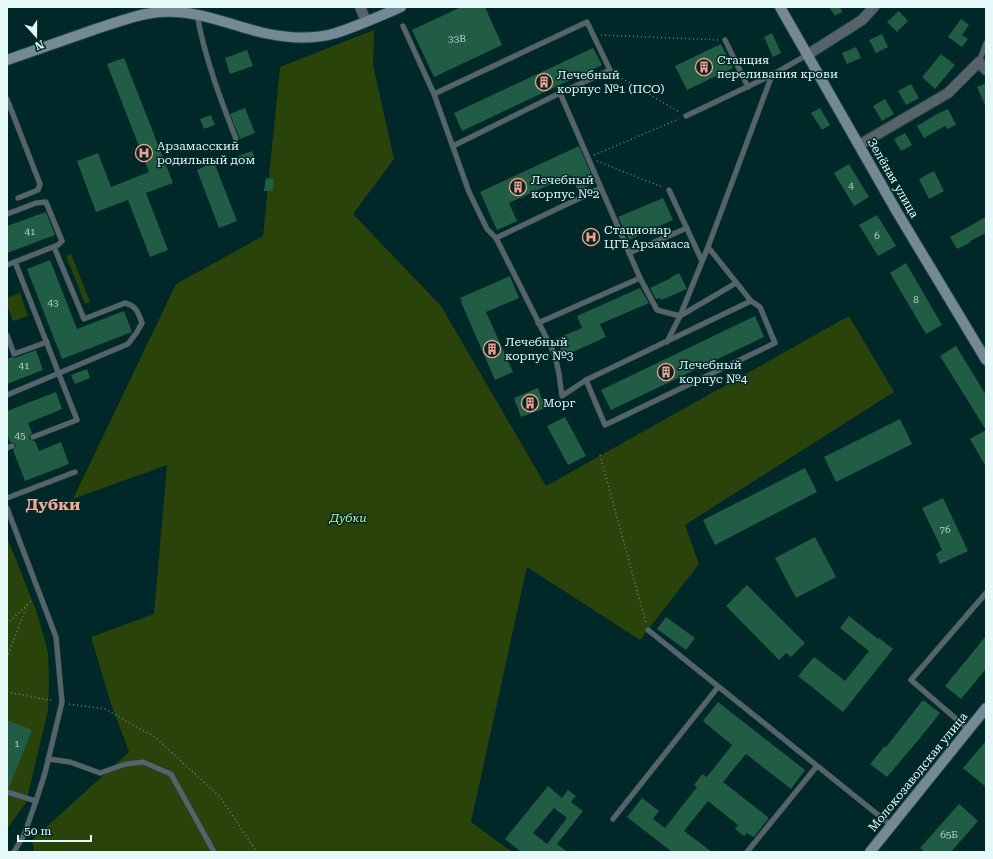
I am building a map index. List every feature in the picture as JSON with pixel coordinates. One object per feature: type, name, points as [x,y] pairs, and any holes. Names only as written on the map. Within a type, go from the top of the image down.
[{"type":"street","points":[[360,7],[366,21]]},
{"type":"street","points":[[7,60],[143,14],[178,12],[197,15],[264,33],[288,37],[311,37],[335,33],[401,7]]},
{"type":"street","name":"Зелёная улица","points":[[780,7],[897,212],[986,360]]},
{"type":"street","points":[[807,55],[862,20],[874,7]]},
{"type":"street","points":[[859,145],[948,93],[979,62],[986,70]]},
{"type":"street","name":"Молокозаводская улица","points":[[870,852],[986,708]]},
{"type":"lane","points":[[197,15],[201,38],[216,86],[236,139]]},
{"type":"lane","points":[[434,94],[587,22],[610,70],[453,146]]},
{"type":"lane","points":[[403,26],[434,94],[469,192],[487,229],[496,238],[555,355],[562,396],[586,380],[751,301]]},
{"type":"lane","points":[[725,40],[748,87]]},
{"type":"lane","points":[[979,62],[986,42]]},
{"type":"lane","points":[[686,116],[772,75],[807,55]]},
{"type":"lane","points":[[667,342],[680,316],[708,247],[772,75]]},
{"type":"lane","points":[[560,93],[640,278],[657,310],[680,316],[736,283]]},
{"type":"lane","points":[[7,99],[40,184],[38,190],[18,198]]},
{"type":"lane","points":[[496,238],[601,188]]},
{"type":"lane","points":[[669,190],[702,262]]},
{"type":"lane","points":[[7,214],[36,203],[46,202],[62,241],[54,247],[7,265]]},
{"type":"lane","points":[[629,253],[687,228]]},
{"type":"lane","points":[[7,395],[128,344],[142,323],[137,310],[132,305],[126,303],[84,319],[54,247]]},
{"type":"lane","points":[[586,380],[605,426],[775,343],[760,306],[751,301],[708,247]]},
{"type":"lane","points":[[15,262],[77,420],[33,437]]},
{"type":"lane","points":[[538,323],[640,278]]},
{"type":"lane","points":[[7,335],[14,354],[46,342]]},
{"type":"lane","points":[[7,498],[75,472]]},
{"type":"lane","points":[[8,511],[56,637],[62,702],[36,801],[24,836],[14,852]]},
{"type":"lane","points":[[969,730],[911,680],[986,593]]},
{"type":"lane","points":[[648,630],[892,826]]},
{"type":"lane","points":[[613,819],[718,687]]},
{"type":"lane","points":[[48,759],[70,762],[100,773],[126,764],[144,762],[171,774],[214,852]]},
{"type":"lane","points":[[747,852],[817,766]]},
{"type":"lane","points":[[7,792],[36,801]]},
{"type":"path","points":[[592,34],[725,40]]},
{"type":"path","points":[[610,70],[686,116]]},
{"type":"path","points":[[588,158],[686,116]]},
{"type":"path","points":[[588,158],[669,190]]},
{"type":"path","points":[[600,456],[648,630]]},
{"type":"path","points":[[7,624],[32,600]]},
{"type":"path","points":[[7,658],[8,651],[27,605]]},
{"type":"path","points":[[7,692],[105,709],[154,737],[220,796],[257,852]]},
{"type":"green space","name":"Дубки","points":[[374,30],[373,65],[394,159],[353,214],[441,306],[546,486],[849,316],[894,392],[685,525],[699,564],[640,640],[527,567],[471,822],[512,852],[34,852],[32,840],[129,752],[111,704],[91,637],[154,614],[167,465],[73,499],[176,284],[263,236],[280,67]]},
{"type":"green space","points":[[71,254],[90,302],[85,304],[66,256]]},
{"type":"green space","points":[[20,293],[28,316],[13,321],[7,305],[7,298]]},
{"type":"green space","points":[[7,537],[36,610],[45,641],[48,653],[49,682],[48,710],[26,803],[7,829]]},
{"type":"building","points":[[461,7],[485,7],[502,45],[434,77],[412,30]]},
{"type":"building","points":[[829,7],[840,7],[842,12],[835,16]]},
{"type":"building","points":[[899,11],[908,21],[897,32],[887,22]]},
{"type":"building","points":[[961,19],[969,25],[962,35],[968,39],[962,47],[948,37]]},
{"type":"building","points":[[772,33],[781,53],[773,57],[764,37]]},
{"type":"building","points":[[882,34],[888,47],[876,53],[869,40]]},
{"type":"building","name":"Станция переливания крови","points":[[721,44],[733,68],[687,90],[675,66]]},
{"type":"building","points":[[856,47],[861,58],[847,64],[842,53]]},
{"type":"building","name":"Лечебный корпус №1 (ПСО)","points":[[593,48],[602,65],[462,131],[454,113]]},
{"type":"building","points":[[247,50],[253,66],[230,74],[225,58]]},
{"type":"building","points":[[941,54],[955,65],[935,89],[922,77]]},
{"type":"building","points":[[124,58],[173,183],[146,193],[168,250],[150,257],[128,200],[96,212],[77,161],[98,153],[111,187],[149,172],[107,64]]},
{"type":"building","points":[[986,83],[986,107],[977,87]]},
{"type":"building","points":[[911,84],[919,98],[906,105],[898,91]]},
{"type":"building","points":[[885,99],[894,114],[882,121],[873,106]]},
{"type":"building","points":[[245,108],[255,133],[240,139],[230,114]]},
{"type":"building","points":[[820,108],[830,125],[822,130],[811,113]]},
{"type":"building","points":[[948,109],[956,125],[947,129],[945,126],[924,138],[917,126]]},
{"type":"building","points":[[211,115],[215,125],[204,129],[200,119]]},
{"type":"building","points":[[905,133],[912,145],[901,151],[894,139]]},
{"type":"building","name":"Лечебный корпус №2","points":[[579,146],[595,183],[578,191],[571,175],[509,203],[517,221],[497,230],[480,192]]},
{"type":"building","points":[[252,151],[255,159],[241,164],[238,156]]},
{"type":"building","points":[[214,162],[237,221],[219,228],[197,170]]},
{"type":"building","points":[[849,164],[869,197],[854,206],[834,173]]},
{"type":"building","points":[[934,171],[944,191],[929,199],[919,179]]},
{"type":"building","points":[[266,178],[274,179],[273,191],[264,191]]},
{"type":"building","points":[[663,198],[673,220],[629,240],[618,217]]},
{"type":"building","points":[[46,212],[55,235],[7,253],[7,226]]},
{"type":"building","points":[[877,215],[896,246],[878,256],[859,225]]},
{"type":"building","points":[[986,217],[986,233],[957,249],[950,237]]},
{"type":"building","points":[[50,260],[77,329],[124,311],[132,332],[62,359],[27,269]]},
{"type":"building","points":[[906,263],[942,325],[926,334],[890,273]]},
{"type":"building","points":[[679,273],[687,289],[661,300],[660,298],[656,299],[650,288]]},
{"type":"building","name":"Лечебный корпус №3","points":[[510,276],[519,298],[486,312],[513,372],[495,380],[460,298]]},
{"type":"building","points":[[640,288],[649,303],[600,324],[606,337],[564,356],[556,339],[582,328],[577,316]]},
{"type":"building","name":"Лечебный корпус №4","points":[[755,316],[764,337],[611,410],[601,390]]},
{"type":"building","points":[[956,346],[986,395],[986,430],[940,356]]},
{"type":"building","points":[[36,350],[43,370],[7,384],[7,359],[12,357],[15,358]]},
{"type":"building","points":[[87,369],[90,378],[75,384],[71,375]]},
{"type":"building","name":"Морг","points":[[538,388],[545,408],[521,417],[514,398]]},
{"type":"building","points":[[56,392],[62,409],[28,423],[32,433],[29,438],[35,441],[39,451],[61,442],[69,464],[25,481],[13,450],[16,445],[10,442],[7,434],[7,411]]},
{"type":"building","points":[[565,417],[586,456],[568,465],[547,426]]},
{"type":"building","points":[[900,419],[912,444],[836,482],[824,457]]},
{"type":"building","points":[[986,430],[986,467],[970,439]]},
{"type":"building","points":[[805,468],[817,492],[715,545],[703,520]]},
{"type":"building","points":[[943,498],[968,551],[940,564],[936,554],[942,550],[922,508]]},
{"type":"building","points":[[815,537],[836,577],[796,598],[775,558]]},
{"type":"building","points":[[747,585],[805,643],[791,657],[786,653],[779,660],[726,606]]},
{"type":"building","points":[[849,616],[893,649],[843,712],[798,676],[814,657],[845,681],[869,651],[840,628]]},
{"type":"building","points":[[666,617],[695,638],[686,650],[657,629]]},
{"type":"building","points":[[986,636],[986,669],[961,699],[945,686]]},
{"type":"building","points":[[923,700],[940,713],[887,777],[870,764],[885,746],[886,747]]},
{"type":"building","points":[[718,702],[805,770],[791,789],[746,754],[723,782],[769,818],[754,837],[747,833],[744,836],[735,829],[738,825],[708,801],[684,831],[712,852],[672,852],[627,817],[642,798],[659,811],[653,819],[665,828],[697,787],[694,785],[702,774],[707,777],[732,745],[703,721]]},
{"type":"building","points":[[7,720],[32,730],[9,788],[7,788]]},
{"type":"building","points":[[986,741],[986,787],[963,768]]},
{"type":"building","points":[[548,786],[562,798],[568,790],[576,796],[571,802],[583,811],[557,844],[568,852],[521,852],[505,839]],"holes":[[[554,808],[567,818],[547,844],[533,833]]]},
{"type":"building","points":[[959,804],[978,821],[951,852],[925,852],[920,848]]},
{"type":"place","name":"Станция переливания крови","points":[[704,67]]},
{"type":"place","name":"Лечебный корпус №1 (ПСО)","points":[[544,82]]},
{"type":"place","name":"Арзамасский родильный дом","points":[[144,153]]},
{"type":"place","name":"Лечебный корпус №2","points":[[518,187]]},
{"type":"place","name":"Стационар ЦГБ Арзамаса","points":[[591,237]]},
{"type":"place","name":"Лечебный корпус №3","points":[[492,349]]},
{"type":"place","name":"Лечебный корпус №4","points":[[666,372]]},
{"type":"place","name":"Морг","points":[[530,403]]},
{"type":"district","name":"Дубки","points":[[53,504]]}]
